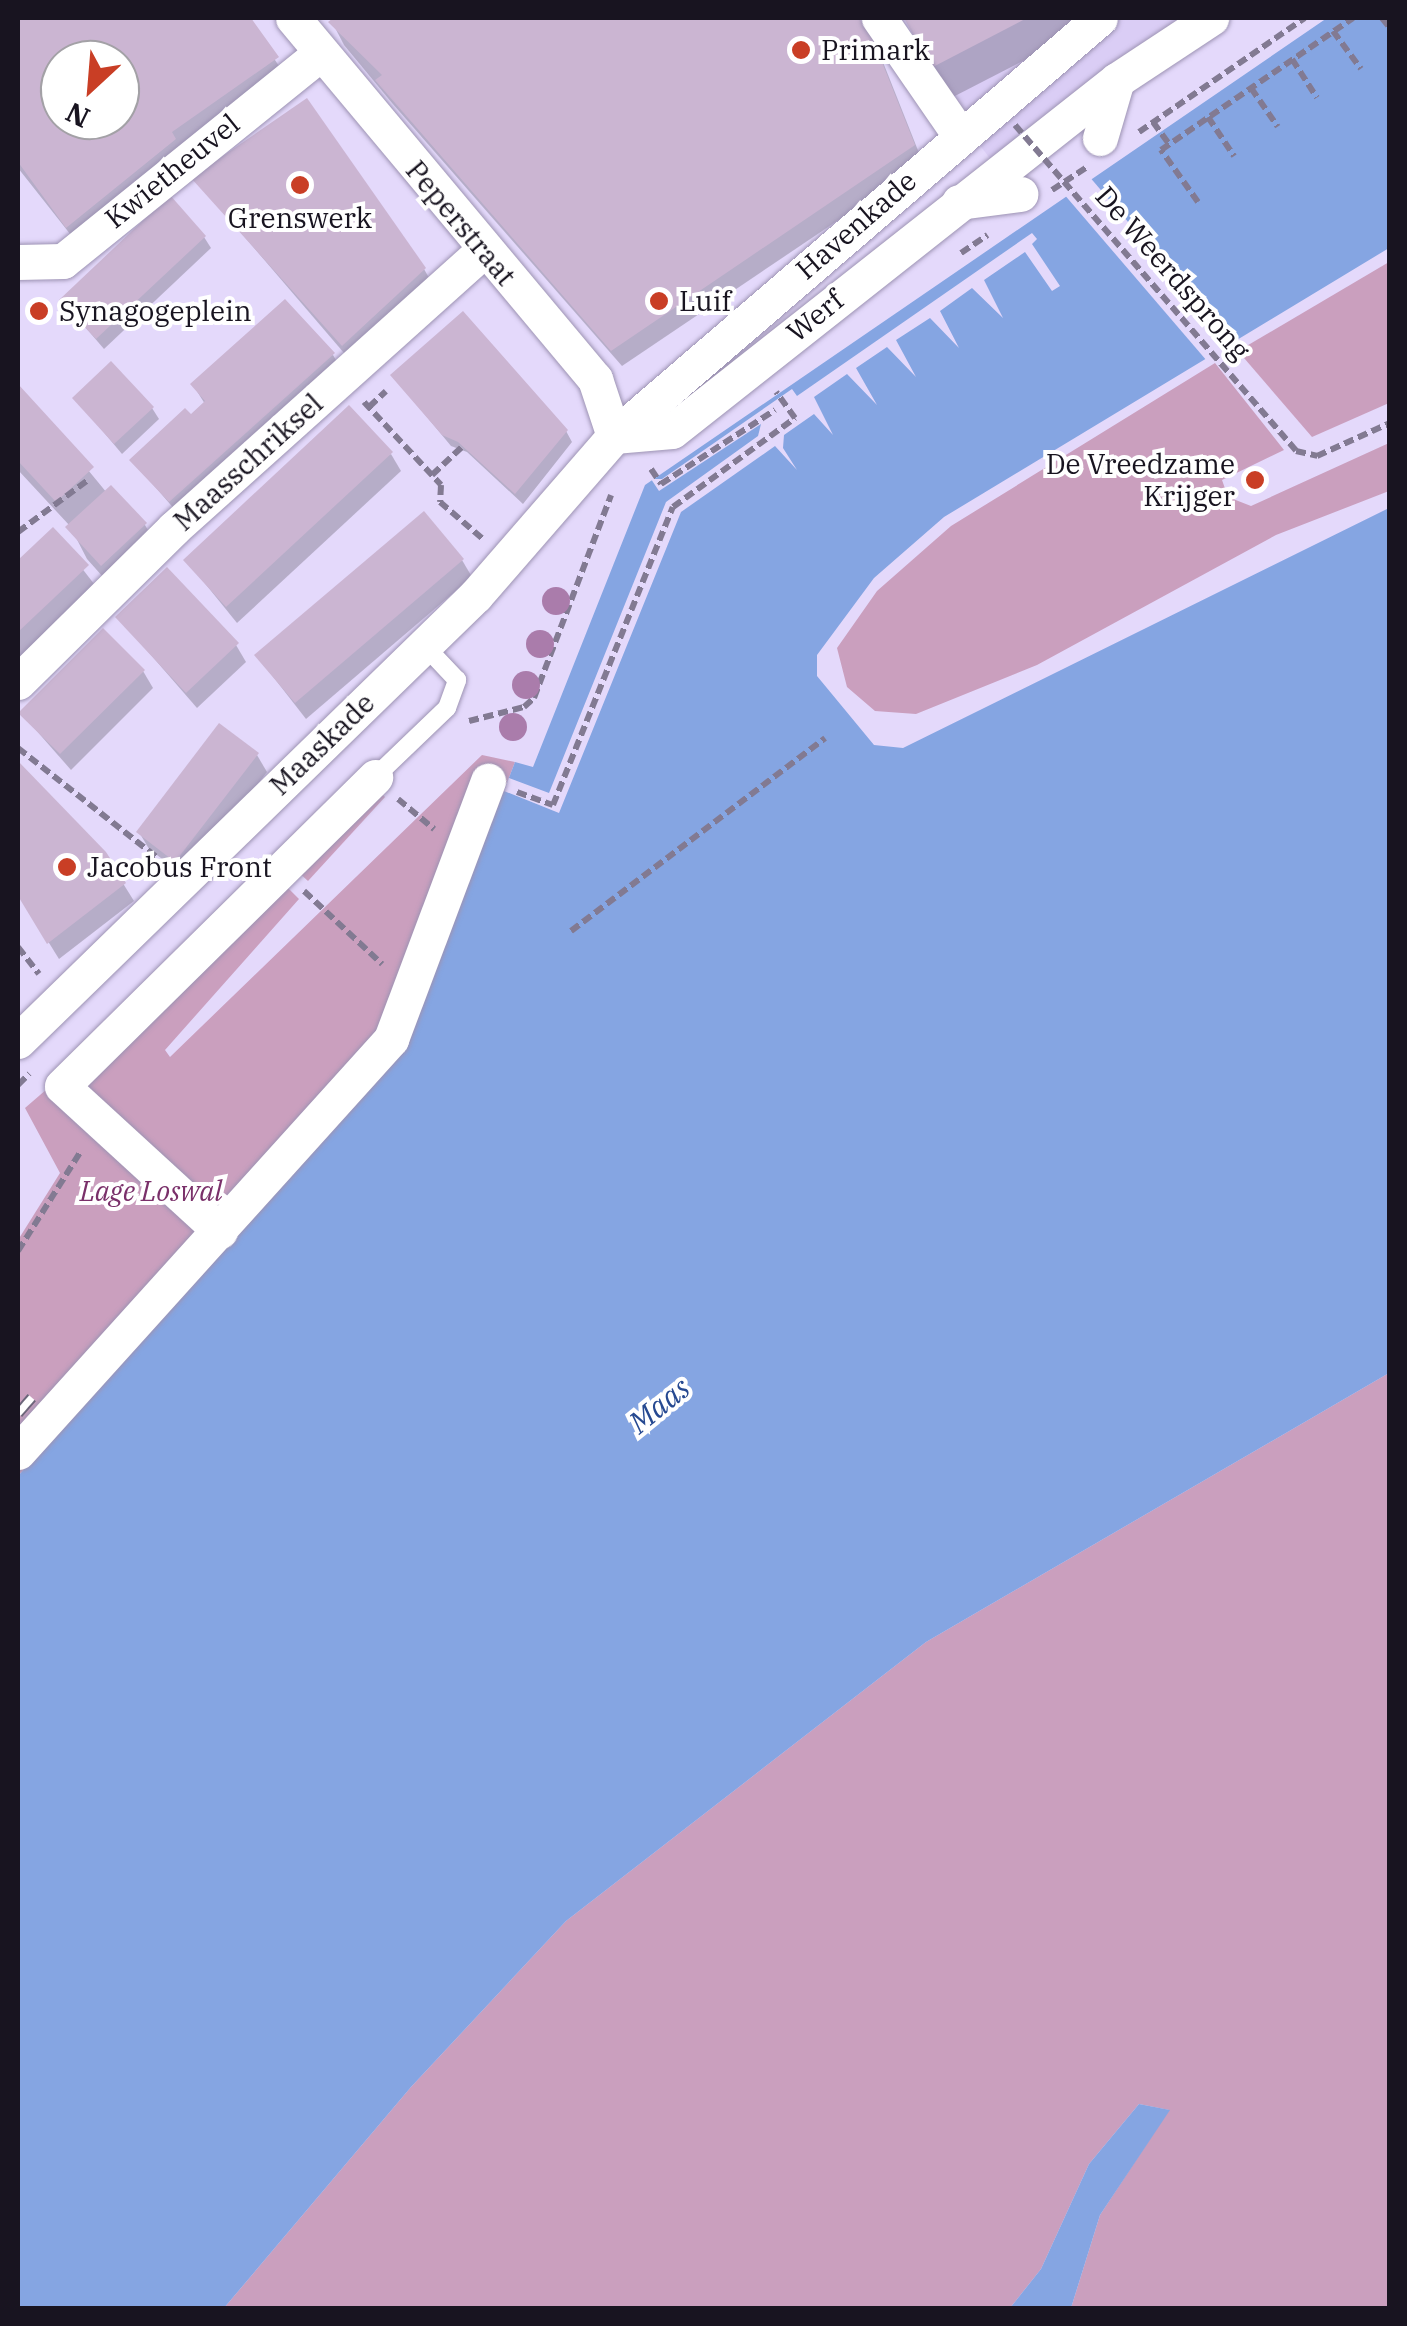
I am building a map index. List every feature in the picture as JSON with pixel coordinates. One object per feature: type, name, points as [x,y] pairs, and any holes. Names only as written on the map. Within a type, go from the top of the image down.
[{"type":"street","name":"Peperstraat","points":[[293,18],[318,54],[595,379],[614,436]]},
{"type":"street","points":[[879,18],[959,134]]},
{"type":"street","name":"Havenkade","points":[[614,436],[959,134],[1100,18]]},
{"type":"street","name":"Werf","points":[[672,430],[1117,80],[1211,18]]},
{"type":"street","name":"Kwietheuvel","points":[[18,262],[64,261],[318,54]]},
{"type":"street","points":[[1100,138],[1117,80]]},
{"type":"street","points":[[958,202],[1020,194]]},
{"type":"street","name":"Maasschriksel","points":[[18,682],[111,587],[484,250]]},
{"type":"street","points":[[614,436],[710,428]]},
{"type":"street","name":"Maaskade","points":[[18,1042],[424,645],[614,436]]},
{"type":"street","points":[[220,1231],[62,1086],[376,777]]},
{"type":"street","points":[[18,1452],[391,1039],[488,781]]},
{"type":"lane","points":[[376,777],[447,708],[458,680],[424,645]]},
{"type":"path","points":[[1198,202],[1161,150],[1353,18]]},
{"type":"path","points":[[1382,18],[1390,28]]},
{"type":"path","points":[[1333,31],[1360,69]]},
{"type":"path","points":[[1292,59],[1318,98]]},
{"type":"path","points":[[1251,88],[1278,126]]},
{"type":"path","points":[[1208,117],[1234,156]]},
{"type":"path","points":[[1153,122],[1169,144]]},
{"type":"path","name":"De Weerdsprong","points":[[1016,125],[1296,451],[1317,456],[1390,423]]},
{"type":"path","points":[[342,378],[432,475],[441,486],[440,502],[460,519]]},
{"type":"path","points":[[369,407],[396,382]]},
{"type":"path","points":[[488,781],[553,805],[673,506],[795,418],[771,385]]},
{"type":"path","points":[[432,475],[463,446]]},
{"type":"path","points":[[18,532],[88,480]]},
{"type":"path","points":[[571,932],[826,738]]},
{"type":"path","points":[[18,748],[151,853]]},
{"type":"path","points":[[322,910],[372,961],[415,976]]},
{"type":"path","points":[[18,1251],[100,1121]]},
{"type":"shaded area","points":[[884,18],[1207,18],[991,160]]},
{"type":"green space","points":[[1389,262],[1389,403],[1312,437],[1238,351]]},
{"type":"green space","points":[[1215,363],[1284,450],[1222,480],[1228,497],[1251,506],[1389,443],[1389,491],[1276,535],[1037,665],[916,714],[875,711],[847,687],[837,648],[877,591],[951,526]]},
{"type":"green space","name":"Lage Loswal","points":[[482,755],[515,762],[404,1050],[18,1476],[18,1240],[60,1173],[25,1108],[284,884],[299,899],[165,1050],[170,1057]]},
{"type":"green space","points":[[379,791],[385,797],[308,881],[297,871]]},
{"type":"green space","points":[[1389,1373],[1389,2308],[1071,2308],[1100,2215],[1169,2110],[1139,2104],[1089,2164],[1041,2269],[1010,2308],[224,2308],[411,2087],[566,1921],[926,1642]]},
{"type":"water","name":"Maas","points":[[1327,18],[1389,18],[1389,248],[944,517],[874,578],[817,655],[817,676],[874,745],[903,748],[1389,508],[1389,1373],[926,1642],[566,1921],[411,2087],[224,2308],[18,2308],[18,1476],[404,1050],[515,762],[533,767],[645,485]]},
{"type":"water","points":[[1139,2104],[1170,2110],[1100,2215],[1071,2308],[1010,2308],[1041,2269],[1089,2164]]},
{"type":"pier","points":[[1088,175],[1234,346],[1207,361],[1063,193]]},
{"type":"pier","points":[[1032,233],[1037,239],[1032,244],[1060,286],[1052,291],[1025,252],[984,280],[1003,318],[972,288],[940,311],[959,348],[930,318],[896,340],[916,377],[887,347],[856,368],[877,405],[847,374],[814,397],[833,435],[814,414],[784,435],[783,448],[797,470],[775,446],[681,512],[559,813],[504,791],[509,778],[549,793],[666,502],[758,436],[761,424],[659,491],[651,479],[662,479],[792,389],[797,396]]},
{"type":"building","points":[[18,18],[251,18],[279,57],[172,132],[176,139],[66,228],[18,162]]},
{"type":"building","points":[[333,18],[858,18],[868,27],[915,145],[611,351],[375,80],[382,75],[328,22]]},
{"type":"building","points":[[904,18],[1027,18],[931,68]]},
{"type":"building","points":[[307,98],[426,268],[342,346],[191,178]]},
{"type":"building","points":[[170,195],[206,236],[96,339],[59,300]]},
{"type":"building","points":[[285,299],[335,353],[169,502],[129,460],[185,408],[191,414],[205,401],[190,384]]},
{"type":"building","points":[[463,311],[568,430],[515,494],[458,442],[442,435],[390,375]]},
{"type":"building","points":[[111,361],[154,407],[114,444],[72,398]]},
{"type":"building","points":[[18,384],[94,467],[56,502],[18,461]]},
{"type":"building","points":[[349,405],[393,452],[226,607],[183,560]]},
{"type":"building","points":[[111,485],[147,523],[101,566],[65,527]]},
{"type":"building","points":[[424,511],[464,559],[295,703],[254,655]]},
{"type":"building","points":[[53,527],[89,565],[18,632],[18,560]]},
{"type":"building","points":[[167,567],[239,643],[186,693],[115,617]]},
{"type":"building","points":[[103,628],[145,670],[60,754],[18,713]]},
{"type":"building","points":[[219,723],[259,753],[175,862],[136,832]]},
{"type":"building","name":"Jacobus Front","points":[[18,761],[106,852],[126,883],[47,944],[18,896]]},
{"type":"railway","points":[[18,1413],[32,1397]]},
{"type":"place","name":"Primark","points":[[801,50]]},
{"type":"place","name":"Grenswerk","points":[[300,185]]},
{"type":"place","name":"Luif","points":[[659,301]]},
{"type":"place","name":"Synagogeplein","points":[[39,311]]},
{"type":"place","name":"De Vreedzame Krijger","points":[[1255,480]]},
{"type":"place","name":"Jacobus Front","points":[[67,867]]}]
